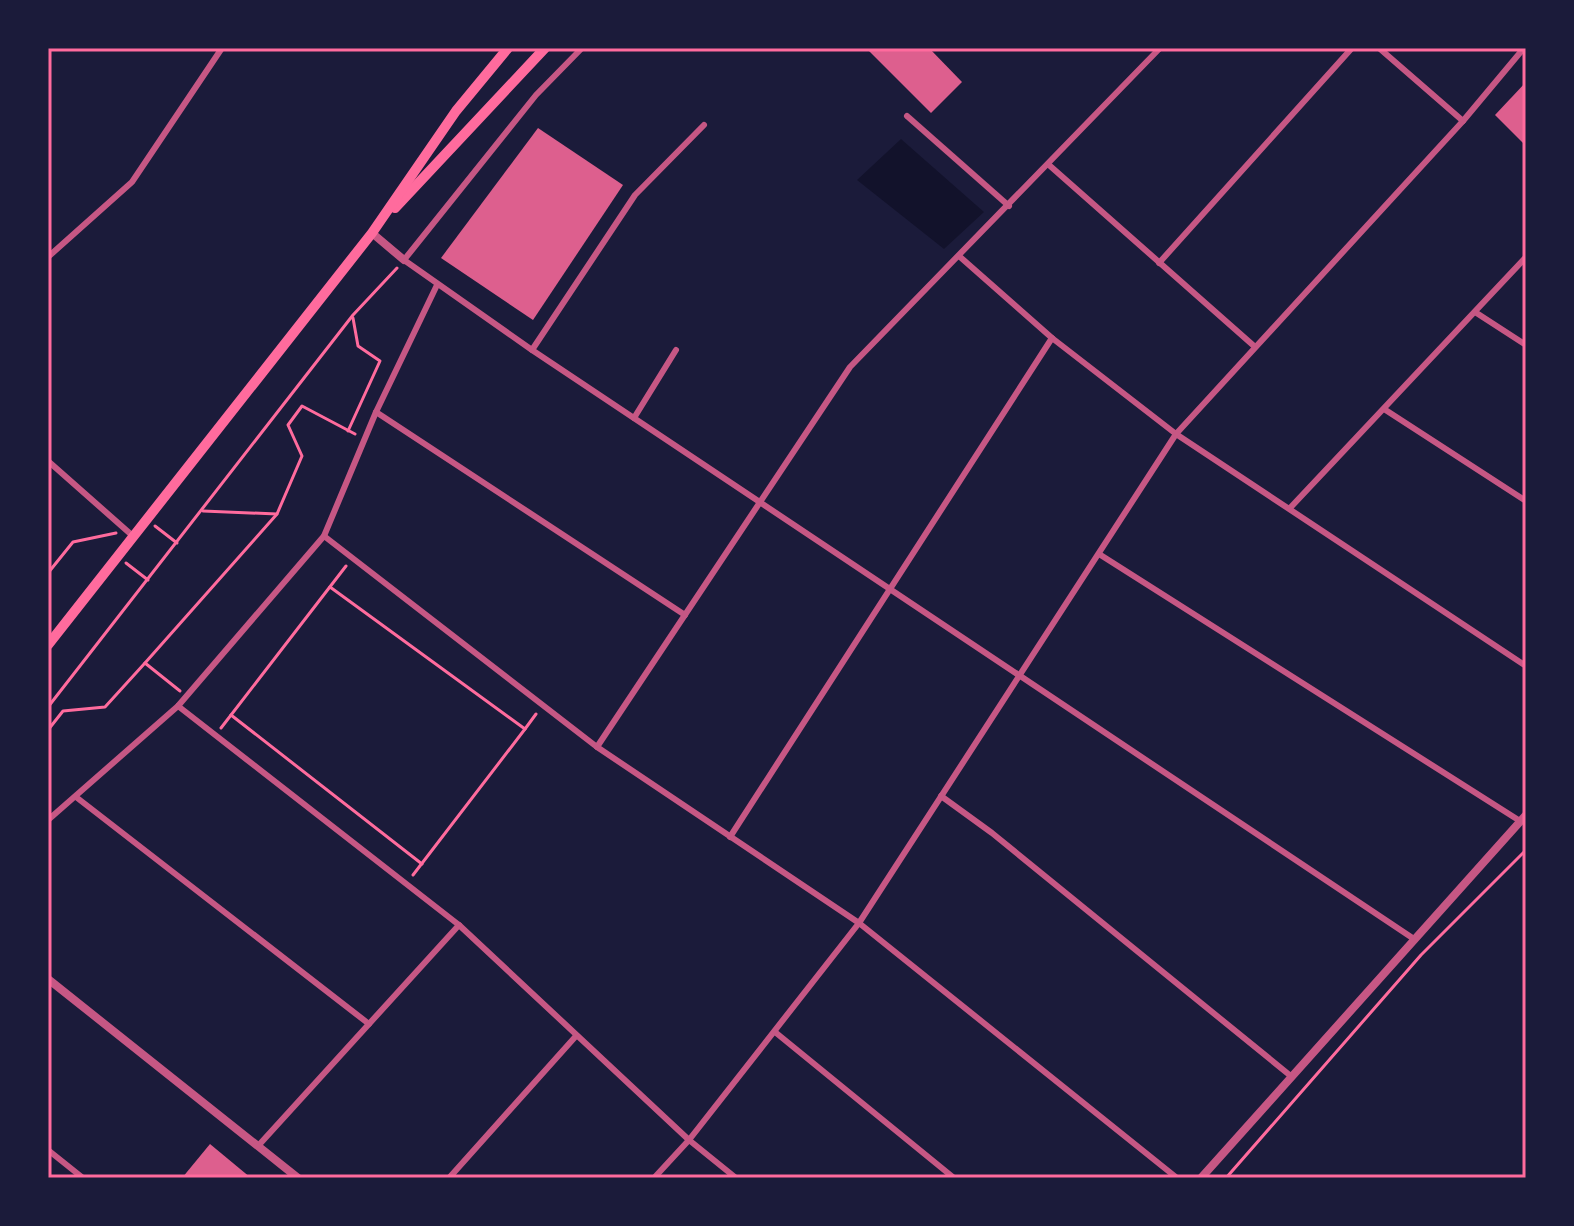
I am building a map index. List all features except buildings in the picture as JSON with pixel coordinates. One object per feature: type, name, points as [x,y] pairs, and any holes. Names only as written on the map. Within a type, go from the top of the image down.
[{"type":"main road","points":[[48,645],[118,557],[130,534],[147,521],[372,233],[456,111],[508,48]]},
{"type":"main road","points":[[372,233],[545,48]]},
{"type":"street","points":[[48,257],[132,182],[222,48]]},
{"type":"street","points":[[404,260],[536,95],[582,48]]},
{"type":"street","points":[[597,747],[758,500],[850,367],[1160,48]]},
{"type":"street","points":[[1159,263],[1352,48]]},
{"type":"street","points":[[1379,48],[1463,121]]},
{"type":"street","points":[[654,1178],[689,1140],[859,923],[1176,434],[1463,121],[1524,48]]},
{"type":"street","points":[[907,116],[1009,206]]},
{"type":"street","points":[[532,350],[635,195],[704,125]]},
{"type":"street","points":[[1049,165],[1254,346]]},
{"type":"street","points":[[372,233],[437,285],[532,350],[1414,939]]},
{"type":"street","points":[[959,256],[1052,338],[1176,434],[1526,666]]},
{"type":"street","points":[[1290,508],[1526,257]]},
{"type":"street","points":[[48,820],[178,706],[324,536],[364,438],[437,285]]},
{"type":"street","points":[[1475,312],[1526,345]]},
{"type":"street","points":[[730,837],[1052,338]]},
{"type":"street","points":[[634,418],[676,350]]},
{"type":"street","points":[[1384,409],[1526,501]]},
{"type":"street","points":[[376,412],[685,615]]},
{"type":"street","points":[[48,461],[130,534]]},
{"type":"street","points":[[324,536],[597,747],[859,923],[1177,1178]]},
{"type":"street","points":[[1099,554],[1523,818],[1201,1178]]},
{"type":"street","points":[[178,706],[459,925],[689,1140],[736,1178]]},
{"type":"street","points":[[941,796],[992,833],[1292,1077]]},
{"type":"street","points":[[76,797],[369,1024]]},
{"type":"street","points":[[258,1146],[459,925]]},
{"type":"street","points":[[48,979],[298,1178]]},
{"type":"street","points":[[775,1032],[954,1178]]},
{"type":"street","points":[[449,1178],[576,1036]]},
{"type":"street","points":[[48,1150],[83,1178]]},
{"type":"path","points":[[48,707],[353,315],[404,260]]},
{"type":"path","points":[[348,431],[380,361],[358,346],[353,315]]},
{"type":"path","points":[[48,730],[63,711],[105,707],[277,514],[302,456],[288,425],[302,406],[364,438]]},
{"type":"path","points":[[203,511],[277,514]]},
{"type":"path","points":[[147,521],[177,543]]},
{"type":"path","points":[[48,573],[73,542],[130,534]]},
{"type":"path","points":[[118,557],[148,580]]},
{"type":"path","points":[[216,734],[352,559]]},
{"type":"path","points":[[330,587],[525,729]]},
{"type":"path","points":[[145,663],[186,696]]},
{"type":"path","points":[[407,883],[542,706]]},
{"type":"path","points":[[231,715],[422,864]]},
{"type":"path","points":[[1226,1178],[1421,955],[1526,850]]},
{"type":"shaded area","points":[[901,139],[984,212],[944,249],[857,180]]}]
